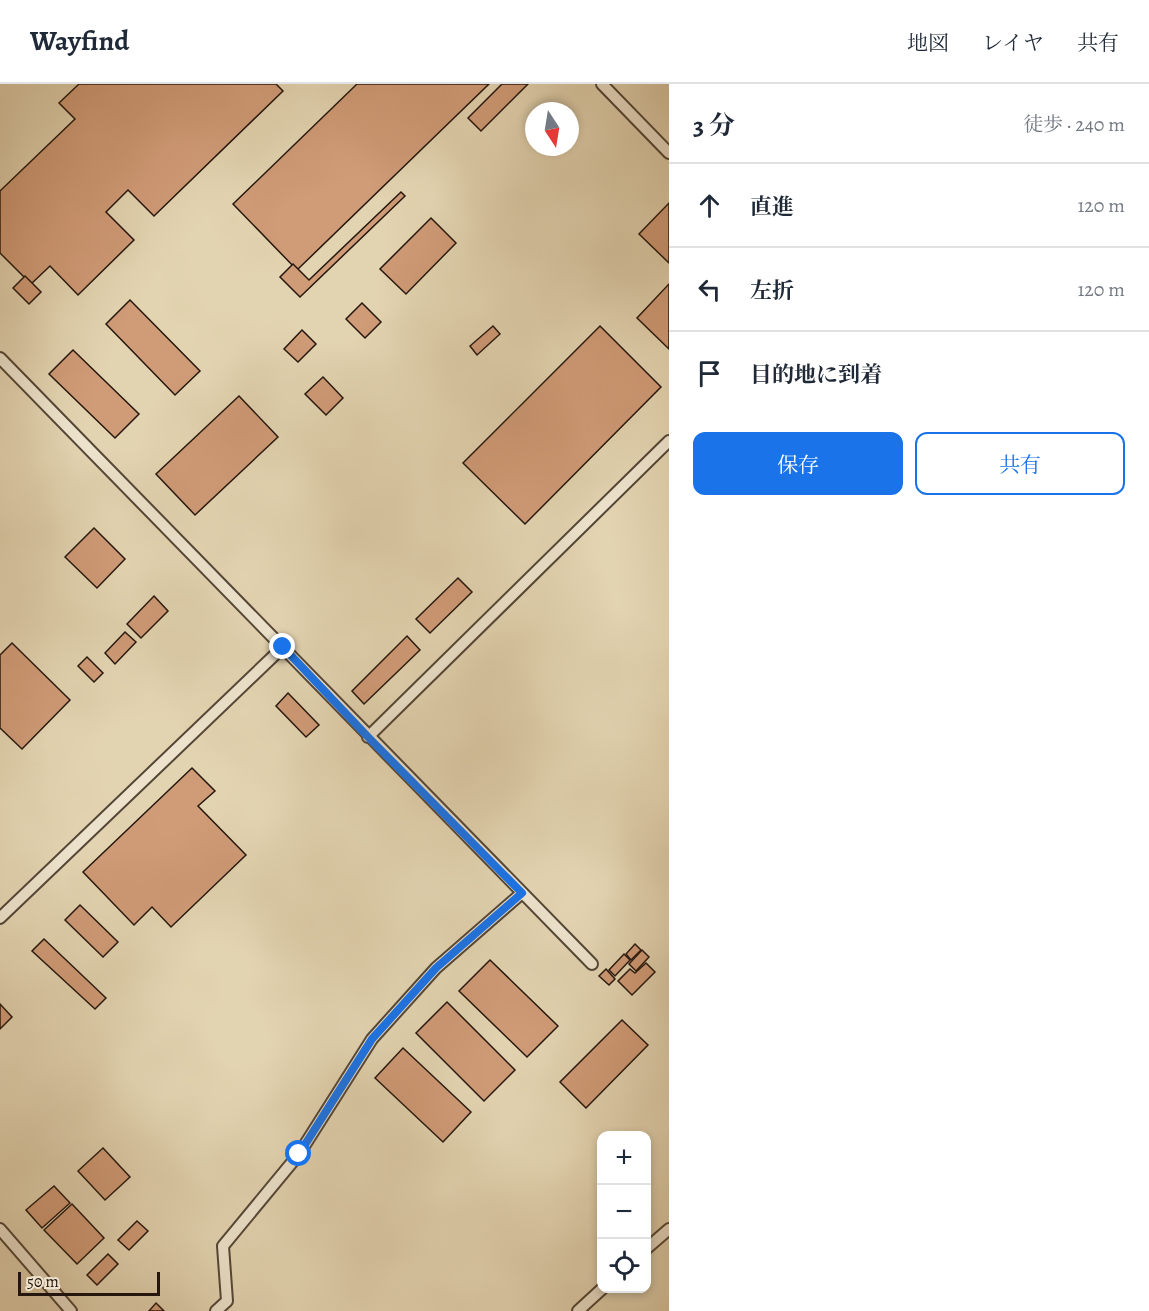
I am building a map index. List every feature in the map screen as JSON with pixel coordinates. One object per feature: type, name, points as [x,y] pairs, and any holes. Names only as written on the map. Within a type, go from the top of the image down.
[{"type":"lane","points":[[602,84],[669,153]]},
{"type":"lane","points":[[0,358],[592,964]]},
{"type":"lane","points":[[368,737],[669,441]]},
{"type":"lane","points":[[0,918],[283,647]]},
{"type":"lane","points":[[216,1311],[227,1301],[223,1246],[299,1154],[372,1039],[436,968],[522,893]]},
{"type":"lane","points":[[0,1229],[71,1311]]},
{"type":"lane","points":[[651,1245],[669,1229]]},
{"type":"lane","points":[[579,1311],[598,1293]]},
{"type":"building","points":[[79,84],[276,84],[283,91],[154,216],[128,190],[106,212],[134,240],[78,295],[50,266],[31,284],[0,253],[0,191],[75,119],[59,103]]},
{"type":"building","points":[[357,84],[489,84],[297,270],[233,204]]},
{"type":"building","points":[[502,84],[528,84],[481,131],[468,118]]},
{"type":"building","points":[[401,192],[405,196],[300,297],[280,277],[293,264],[309,280]]},
{"type":"building","points":[[669,203],[669,263],[639,234]]},
{"type":"building","points":[[431,218],[456,243],[406,294],[380,269]]},
{"type":"building","points":[[25,276],[41,292],[29,304],[13,288]]},
{"type":"building","points":[[669,284],[669,349],[637,318]]},
{"type":"building","points":[[130,300],[200,371],[175,395],[106,324]]},
{"type":"building","points":[[362,303],[381,322],[365,338],[346,319]]},
{"type":"building","points":[[493,326],[500,334],[477,355],[470,346]]},
{"type":"building","points":[[600,326],[661,387],[525,524],[463,463]]},
{"type":"building","points":[[302,330],[316,344],[298,362],[284,349]]},
{"type":"building","points":[[73,350],[139,414],[115,438],[49,374]]},
{"type":"building","points":[[323,377],[343,398],[326,415],[305,394]]},
{"type":"building","points":[[239,396],[278,437],[195,515],[156,474]]},
{"type":"building","points":[[94,528],[125,559],[97,588],[65,557]]},
{"type":"building","points":[[458,578],[472,592],[430,633],[416,619]]},
{"type":"building","points":[[154,596],[168,611],[141,638],[127,624]]},
{"type":"building","points":[[125,632],[136,642],[115,664],[105,653]]},
{"type":"building","points":[[407,636],[420,650],[364,704],[352,691]]},
{"type":"building","points":[[12,643],[70,700],[22,749],[0,728],[0,655]]},
{"type":"building","points":[[87,657],[103,673],[94,682],[78,666]]},
{"type":"building","points":[[288,693],[319,725],[306,737],[276,706]]},
{"type":"building","points":[[192,768],[215,791],[198,806],[246,855],[171,927],[152,907],[134,925],[83,872]]},
{"type":"building","points":[[80,905],[118,942],[103,957],[65,920]]},
{"type":"building","points":[[44,939],[106,998],[95,1009],[32,951]]},
{"type":"building","points":[[635,944],[641,950],[631,960],[626,954]]},
{"type":"building","points":[[642,950],[649,957],[636,971],[629,964]]},
{"type":"building","points":[[624,954],[630,960],[615,976],[609,970]]},
{"type":"building","points":[[490,960],[558,1026],[527,1057],[459,991]]},
{"type":"building","points":[[646,963],[655,972],[632,995],[618,981],[630,969],[635,973]]},
{"type":"building","points":[[606,969],[615,979],[609,985],[599,976]]},
{"type":"building","points":[[447,1002],[515,1070],[484,1101],[416,1033]]},
{"type":"building","points":[[0,1004],[12,1017],[0,1029]]},
{"type":"building","points":[[622,1020],[648,1045],[586,1108],[560,1082]]},
{"type":"building","points":[[403,1048],[471,1112],[443,1142],[375,1078]]},
{"type":"building","points":[[103,1148],[130,1177],[105,1200],[78,1171]]},
{"type":"building","points":[[54,1186],[70,1203],[42,1228],[26,1210]]},
{"type":"building","points":[[72,1204],[104,1238],[77,1264],[44,1230]]},
{"type":"building","points":[[137,1221],[148,1231],[129,1250],[118,1240]]},
{"type":"building","points":[[108,1254],[118,1264],[97,1285],[87,1275]]},
{"type":"building","points":[[156,1303],[164,1311],[149,1311]]},
{"type":"route","points":[[283,647],[522,893],[436,968],[372,1039],[299,1154]]}]
